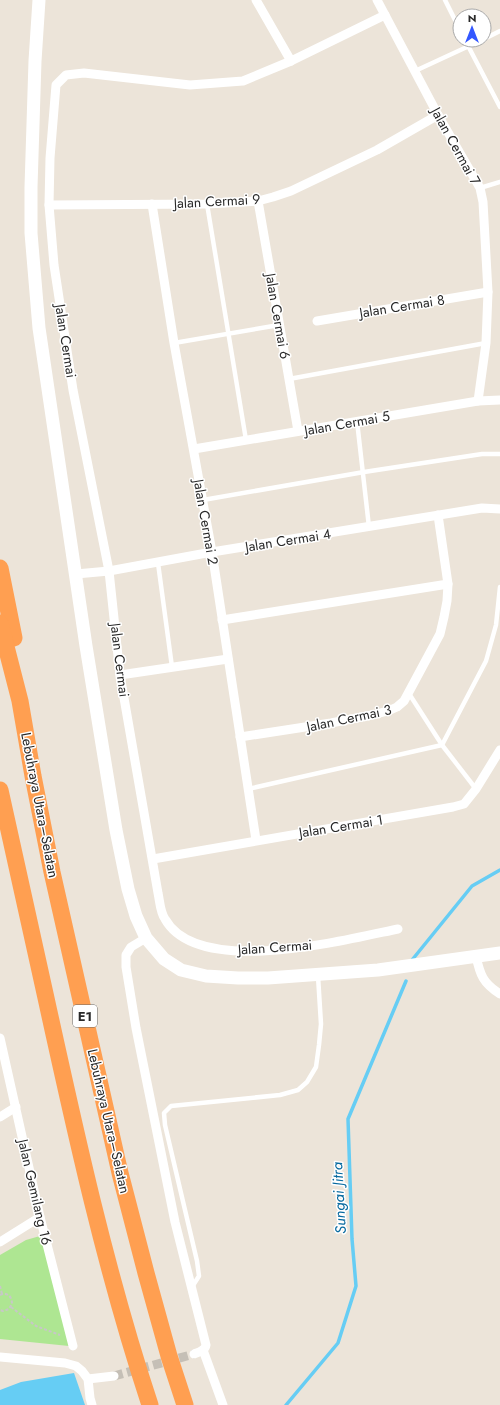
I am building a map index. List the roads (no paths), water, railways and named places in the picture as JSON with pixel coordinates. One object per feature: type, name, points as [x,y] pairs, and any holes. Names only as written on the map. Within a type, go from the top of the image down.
[{"type":"highway","points":[[0,568],[14,638],[20,701]]},
{"type":"highway","name":"Lebuhraya Utara–Selatan","points":[[0,623],[20,701],[52,872],[115,1151],[169,1356],[186,1405]]},
{"type":"highway","name":"E1","points":[[0,790],[97,1221],[137,1365],[150,1405]]},
{"type":"street","points":[[39,0],[31,187],[32,240],[39,328],[86,646],[116,830],[128,889],[136,916],[146,938],[164,960],[181,970],[206,976],[238,978],[268,978],[378,970],[500,953]]},
{"type":"street","points":[[256,0],[291,61]]},
{"type":"street","name":"Jalan Cermai 7","points":[[377,0],[438,115],[480,188],[483,202],[488,292],[486,343],[478,401]]},
{"type":"street","name":"Jalan Cermai","points":[[385,15],[291,61],[243,81],[190,85],[84,73],[66,75],[56,85],[50,158],[49,205],[54,265],[73,390],[109,571],[120,675],[161,911],[165,920],[189,941],[205,948],[241,951],[264,951],[320,945],[398,929]]},
{"type":"street","name":"Jalan Cermai 9","points":[[49,205],[207,204],[258,201],[291,191],[377,150],[438,115]]},
{"type":"street","name":"Jalan Cermai 6","points":[[258,201],[298,431]]},
{"type":"street","name":"Jalan Cermai 2","points":[[152,204],[174,343],[212,552],[256,840]]},
{"type":"street","name":"Jalan Cermai 8","points":[[317,321],[488,292]]},
{"type":"street","name":"Jalan Cermai 5","points":[[194,449],[478,401],[500,400]]},
{"type":"street","name":"Jalan Cermai 4","points":[[76,574],[109,571],[212,552],[482,508],[500,509]]},
{"type":"street","name":"Jalan Cermai 3","points":[[240,737],[331,723],[388,712],[397,708],[404,701],[440,634],[447,601],[448,584],[438,515]]},
{"type":"street","points":[[222,620],[448,584]]},
{"type":"street","points":[[120,675],[228,659]]},
{"type":"street","name":"Jalan Cermai 1","points":[[153,859],[464,804],[476,790],[500,750]]},
{"type":"street","points":[[146,938],[131,947],[126,955],[126,967],[136,1028],[172,1206],[206,1345],[206,1348],[194,1354]]},
{"type":"street","points":[[476,956],[481,977],[500,994]]},
{"type":"street","name":"Jalan Gemilang 16","points":[[0,1038],[40,1217],[72,1343]]},
{"type":"street","points":[[0,1117],[16,1107]]},
{"type":"street","points":[[0,1242],[40,1217]]},
{"type":"street","points":[[203,1350],[223,1405]]},
{"type":"street","points":[[0,1357],[65,1363],[76,1366],[88,1379],[92,1405]]},
{"type":"street","points":[[88,1379],[114,1376]]},
{"type":"lane","points":[[445,0],[452,14]]},
{"type":"lane","points":[[415,71],[467,48]]},
{"type":"lane","points":[[470,48],[500,107]]},
{"type":"lane","points":[[480,188],[500,182]]},
{"type":"lane","points":[[207,204],[246,440]]},
{"type":"lane","points":[[174,343],[279,325]]},
{"type":"lane","points":[[289,378],[486,343]]},
{"type":"lane","points":[[357,421],[364,472],[369,527]]},
{"type":"lane","points":[[203,500],[364,472],[482,454],[500,454]]},
{"type":"lane","points":[[158,563],[172,667]]},
{"type":"lane","points":[[248,789],[442,745],[486,661],[496,625],[500,587]]},
{"type":"lane","points":[[408,692],[442,745],[476,790]]},
{"type":"lane","points":[[192,1286],[199,1276],[197,1261],[165,1125],[164,1112],[171,1106],[280,1095],[298,1090],[307,1082],[316,1067],[319,1045],[321,1024],[318,974]]},
{"type":"water","points":[[74,1373],[85,1405],[0,1405],[0,1390],[21,1382]]},
{"type":"waterway","name":"Sungai Jitra","points":[[412,960],[472,886],[500,870]]},
{"type":"waterway","name":"Sungai Jitra","points":[[286,1405],[338,1343],[356,1286],[352,1239],[348,1119],[406,981]]},
{"type":"tunnel","points":[[114,1376],[194,1354]]}]
